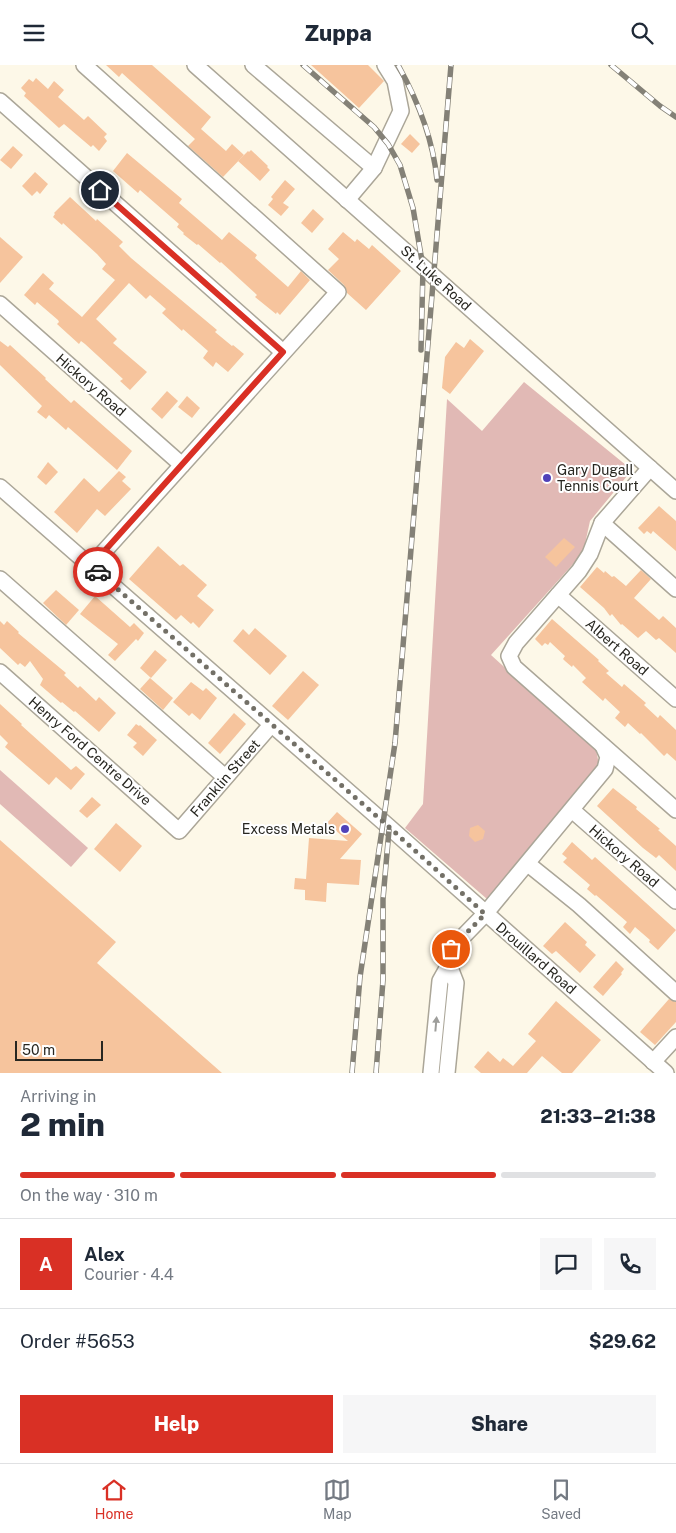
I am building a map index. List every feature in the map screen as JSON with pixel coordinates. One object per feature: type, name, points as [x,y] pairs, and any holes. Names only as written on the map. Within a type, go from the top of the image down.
[{"type":"street","points":[[84,65],[338,292],[91,566]]},
{"type":"street","name":"St. Luke Road","points":[[195,65],[676,491]]},
{"type":"street","points":[[253,65],[374,168]]},
{"type":"street","points":[[347,199],[374,168],[401,111],[395,81],[386,65]]},
{"type":"street","points":[[0,101],[283,352]]},
{"type":"street","name":"Hickory Road","points":[[0,304],[182,465]]},
{"type":"street","points":[[650,468],[602,523],[590,554],[578,571],[516,643],[509,656],[514,667],[676,810]]},
{"type":"street","name":"Drouillard Road","points":[[0,487],[666,1073]]},
{"type":"street","points":[[602,523],[676,589]]},
{"type":"street","points":[[0,579],[225,777]]},
{"type":"street","name":"Albert Road","points":[[558,595],[676,699]]},
{"type":"street","name":"Henry Ford Centre Drive","points":[[0,672],[180,831]]},
{"type":"street","name":"Franklin Street","points":[[180,831],[272,725]]},
{"type":"street","points":[[431,1073],[440,981],[449,965],[451,949],[485,914],[604,769],[608,757],[603,746]]},
{"type":"street","name":"Hickory Road","points":[[572,810],[676,901]]},
{"type":"street","points":[[528,863],[676,993]]},
{"type":"street","points":[[447,1073],[456,983],[449,965]]},
{"type":"street","points":[[653,1062],[676,1037]]},
{"type":"shaded area","points":[[524,382],[632,470],[590,521],[583,553],[491,655],[596,750],[599,764],[487,899],[405,828],[423,804],[447,399],[482,431]]},
{"type":"shaded area","points":[[0,770],[88,848],[71,867],[0,804]]},
{"type":"building","points":[[106,65],[152,65],[211,117],[201,129],[226,151],[232,144],[244,155],[223,177],[188,146],[195,139],[122,73],[119,77]]},
{"type":"building","points":[[311,65],[368,65],[384,81],[359,108]]},
{"type":"building","points":[[36,78],[48,89],[54,81],[64,90],[58,97],[84,120],[88,116],[107,134],[104,137],[107,141],[99,151],[93,145],[91,147],[64,124],[59,128],[24,96],[26,93],[21,88],[29,79],[33,82]]},
{"type":"building","points":[[410,134],[420,144],[412,153],[401,144]]},
{"type":"building","points":[[13,146],[23,155],[11,169],[0,160]]},
{"type":"building","points":[[251,150],[270,170],[260,181],[238,161]]},
{"type":"building","points":[[127,153],[182,199],[179,203],[222,240],[229,232],[257,255],[255,258],[288,287],[301,271],[310,280],[280,315],[277,312],[276,314],[255,297],[257,295],[221,262],[183,234],[177,227],[179,224],[140,190],[138,193],[113,171]]},
{"type":"building","points":[[35,172],[48,184],[40,194],[37,191],[32,196],[22,186]]},
{"type":"building","points":[[285,180],[295,189],[283,203],[289,207],[281,216],[268,205],[273,199],[271,197]]},
{"type":"building","points":[[70,197],[123,242],[119,246],[131,258],[217,330],[215,332],[244,354],[228,372],[216,362],[213,367],[203,358],[208,351],[162,313],[166,309],[150,295],[146,299],[129,283],[96,319],[117,339],[113,343],[147,372],[130,390],[120,381],[123,379],[85,344],[81,341],[79,344],[57,324],[58,320],[37,302],[35,305],[24,295],[43,273],[54,283],[49,289],[82,317],[115,280],[102,269],[106,264],[97,254],[63,223],[62,225],[53,217],[54,213]]},
{"type":"building","points":[[313,209],[324,219],[312,233],[301,223]]},
{"type":"building","points":[[343,232],[355,242],[357,239],[369,249],[372,245],[401,271],[366,310],[347,293],[344,285],[328,270],[339,259],[328,249]]},
{"type":"building","points":[[0,237],[23,257],[0,283]]},
{"type":"building","points":[[470,339],[484,351],[450,394],[442,388],[445,357],[456,342],[464,348]]},
{"type":"building","points":[[0,341],[8,347],[10,345],[71,403],[74,400],[132,451],[117,470],[68,427],[66,430],[49,415],[46,419],[37,412],[42,406],[0,365]]},
{"type":"building","points":[[167,391],[178,401],[162,419],[151,409]]},
{"type":"building","points":[[187,396],[200,408],[192,418],[178,407]]},
{"type":"building","points":[[48,462],[58,472],[46,485],[37,477]]},
{"type":"building","points":[[119,471],[126,477],[122,481],[131,489],[105,516],[97,509],[77,533],[54,512],[84,478],[99,492]]},
{"type":"building","points":[[659,506],[676,521],[676,551],[653,531],[651,534],[647,531],[644,534],[638,528]]},
{"type":"building","points":[[564,538],[575,547],[556,567],[545,557]]},
{"type":"building","points":[[158,546],[180,566],[183,564],[207,585],[197,596],[214,610],[199,628],[181,615],[176,620],[129,579]]},
{"type":"building","points":[[597,567],[604,573],[605,571],[612,577],[614,576],[626,586],[641,570],[651,579],[634,598],[659,620],[663,616],[676,628],[676,653],[659,638],[656,640],[646,631],[638,638],[621,625],[612,614],[610,616],[604,608],[580,587]]},
{"type":"building","points":[[56,590],[79,610],[66,625],[43,603]]},
{"type":"building","points":[[95,596],[130,627],[134,623],[144,633],[138,641],[136,639],[115,661],[108,655],[118,644],[80,614]]},
{"type":"building","points":[[552,619],[599,660],[609,671],[606,673],[622,687],[624,684],[646,703],[644,705],[658,718],[660,715],[676,730],[676,761],[667,753],[664,756],[628,723],[625,727],[615,718],[620,712],[605,698],[603,701],[582,682],[586,678],[573,665],[572,667],[563,659],[565,656],[550,642],[548,645],[545,643],[542,646],[535,639]]},
{"type":"building","points":[[0,621],[4,625],[7,621],[18,633],[66,673],[64,675],[78,688],[80,686],[96,701],[99,697],[116,713],[99,732],[40,685],[43,679],[30,661],[25,667],[20,663],[18,665],[0,648]]},
{"type":"building","points":[[255,628],[287,656],[270,675],[233,641],[243,629],[249,635]]},
{"type":"building","points":[[155,650],[167,660],[151,678],[140,668]]},
{"type":"building","points":[[303,671],[319,685],[288,720],[272,706]]},
{"type":"building","points":[[150,678],[173,698],[163,710],[140,689]]},
{"type":"building","points":[[191,682],[203,691],[206,688],[217,698],[200,720],[192,713],[189,716],[173,702]]},
{"type":"building","points":[[0,704],[71,770],[76,766],[85,774],[71,790],[56,777],[49,785],[5,747],[8,743],[0,735]]},
{"type":"building","points":[[234,713],[246,724],[220,754],[208,743]]},
{"type":"building","points":[[136,724],[140,725],[157,740],[143,756],[133,747],[137,743],[127,735]]},
{"type":"building","points":[[613,788],[637,807],[636,809],[660,829],[658,830],[676,846],[676,871],[659,855],[656,858],[643,848],[597,806]]},
{"type":"building","points":[[92,797],[101,805],[87,818],[79,811]]},
{"type":"building","points":[[337,812],[362,834],[340,859],[361,860],[359,885],[327,883],[326,902],[305,900],[305,890],[294,889],[295,878],[306,879],[309,838],[348,841],[327,823]]},
{"type":"building","points":[[116,823],[142,846],[120,872],[94,849]]},
{"type":"building","points":[[478,825],[485,831],[483,839],[475,842],[469,836],[470,828]]},
{"type":"building","points":[[0,840],[116,942],[97,963],[222,1073],[0,1073]]},
{"type":"building","points":[[572,842],[592,860],[595,857],[676,930],[658,950],[635,927],[630,934],[623,927],[627,922],[587,889],[590,885],[563,862],[567,858],[562,854]]},
{"type":"building","points":[[565,922],[587,942],[585,945],[596,955],[580,973],[556,951],[552,954],[543,946]]},
{"type":"building","points":[[616,961],[624,969],[603,996],[593,987]]},
{"type":"building","points":[[669,999],[676,1002],[676,1022],[655,1045],[640,1032]]},
{"type":"building","points":[[556,1001],[601,1040],[572,1073],[562,1073],[542,1056],[527,1073],[481,1073],[474,1067],[488,1051],[500,1062],[503,1058],[513,1066],[536,1041],[528,1034]]},
{"type":"railway","points":[[303,65],[374,127],[388,144],[400,165],[413,208],[423,267],[421,350]]},
{"type":"railway","points":[[398,65],[412,92],[423,120],[432,149],[437,180]]},
{"type":"railway","points":[[352,1073],[360,977],[395,743],[451,65]]},
{"type":"railway","points":[[611,65],[676,117]]},
{"type":"railway","points":[[376,1073],[383,980],[383,899],[389,830]]},
{"type":"way so far","points":[[98,572],[389,827],[485,914],[451,949]]},
{"type":"place","name":"Gary Dugall Tennis Court","points":[[547,478]]},
{"type":"place","name":"Excess Metals","points":[[345,829]]},
{"type":"route","points":[[98,572],[91,566],[283,352],[100,190]]}]
